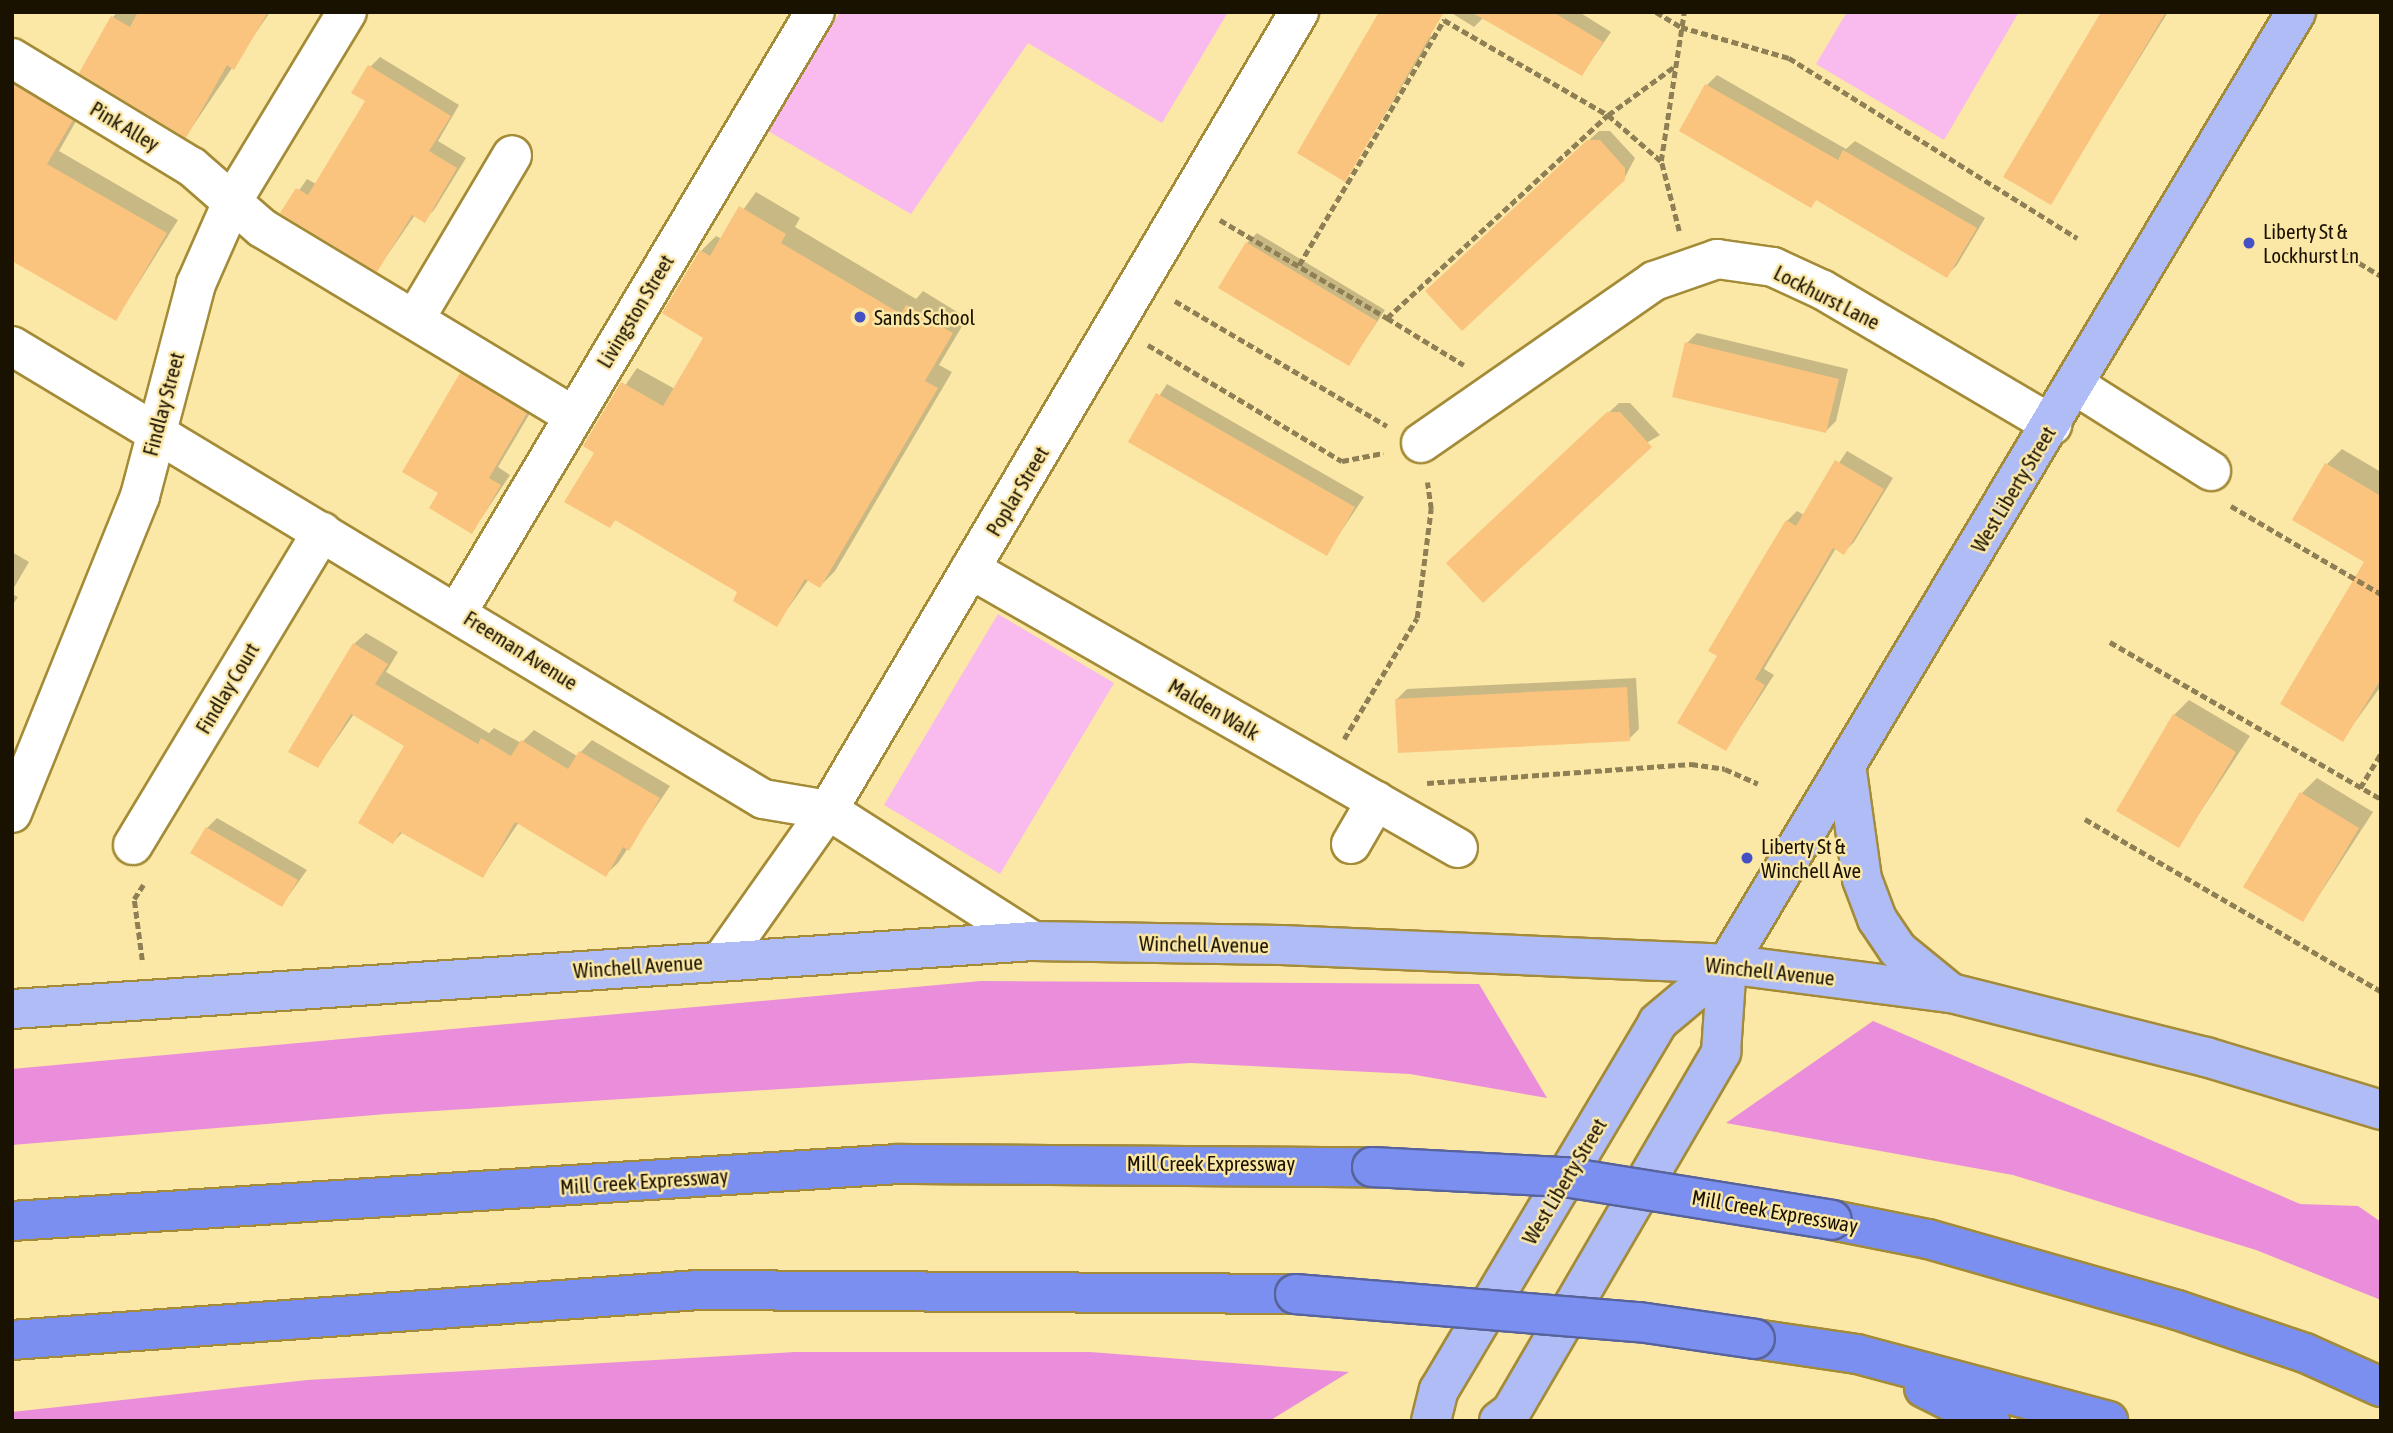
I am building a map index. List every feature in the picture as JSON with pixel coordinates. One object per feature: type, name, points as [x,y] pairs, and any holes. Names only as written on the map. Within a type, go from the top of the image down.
[{"type":"highway","name":"Mill Creek Expressway","points":[[26,1220],[899,1164],[1372,1167],[1565,1177],[1832,1220],[1941,1242],[2305,1353],[2381,1387]]},
{"type":"highway","points":[[12,1339],[698,1290],[1295,1294],[1639,1322],[1857,1354],[2108,1421]]},
{"type":"highway","points":[[2305,1353],[2381,1371]]},
{"type":"highway","points":[[1857,1354],[1990,1421]]},
{"type":"main road","name":"West Liberty Street","points":[[1431,1421],[1439,1390],[1658,1022],[1727,964],[1847,771],[2295,12]]},
{"type":"main road","points":[[1847,771],[1862,879],[1877,919],[1898,950],[1951,993]]},
{"type":"main road","name":"Winchell Avenue","points":[[12,1009],[147,996],[1033,941],[1727,964],[1951,993],[2206,1057],[2381,1110]]},
{"type":"main road","name":"West Liberty Street","points":[[1499,1421],[1511,1412],[1721,1052],[1727,964]]},
{"type":"street","name":"Findlay Street","points":[[12,813],[140,496],[155,430],[196,284],[233,200],[347,12]]},
{"type":"street","name":"Livingston Street","points":[[458,611],[572,415],[815,12]]},
{"type":"street","name":"Poplar Street","points":[[722,960],[828,810],[1299,12]]},
{"type":"street","name":"Pink Alley","points":[[12,58],[192,167],[262,228],[416,317],[572,415]]},
{"type":"street","points":[[416,317],[512,155]]},
{"type":"street","name":"Lockhurst Lane","points":[[1421,443],[1654,281],[1689,266],[1717,259],[1773,267],[2052,425]]},
{"type":"street","name":"Freeman Avenue","points":[[12,346],[458,611],[763,799],[828,810],[1033,941]]},
{"type":"street","points":[[2076,385],[2211,471]]},
{"type":"street","name":"Findlay Court","points":[[133,845],[322,531]]},
{"type":"street","name":"Malden Walk","points":[[970,569],[1458,848]]},
{"type":"street","points":[[1351,844],[1376,802]]},
{"type":"path","points":[[1656,12],[1681,27],[1789,58],[2077,237]]},
{"type":"path","points":[[1684,12],[1661,161],[1689,266]]},
{"type":"path","points":[[1299,265],[1444,20],[1608,115],[1661,161]]},
{"type":"path","points":[[1387,318],[1608,115],[1675,66]]},
{"type":"path","points":[[1218,218],[1468,367]]},
{"type":"path","points":[[2341,252],[2381,276]]},
{"type":"path","points":[[1171,298],[1421,443]]},
{"type":"path","points":[[1144,343],[1342,461],[1421,443]]},
{"type":"path","points":[[1340,745],[1417,618],[1431,509],[1421,443]]},
{"type":"path","points":[[2260,523],[2381,594]]},
{"type":"path","points":[[2110,642],[2381,799]]},
{"type":"path","points":[[2360,788],[2381,753]]},
{"type":"path","points":[[1412,784],[1691,764],[1725,768],[1758,784]]},
{"type":"path","points":[[2085,819],[2381,991]]},
{"type":"path","points":[[133,845],[156,864],[134,899],[147,996]]},
{"type":"shaded area","points":[[840,12],[1228,12],[1162,123],[1028,43],[911,214],[768,131]]},
{"type":"shaded area","points":[[1847,12],[2019,12],[1944,140],[1816,64]]},
{"type":"shaded area","points":[[998,614],[1114,683],[1000,874],[884,805]]},
{"type":"shaded area","points":[[981,981],[1479,984],[1547,1098],[1410,1074],[1191,1063],[386,1114],[12,1145],[12,1069]]},
{"type":"shaded area","points":[[1873,1021],[2300,1204],[2358,1206],[2381,1222],[2381,1300],[2256,1250],[2013,1175],[1726,1123]]},
{"type":"shaded area","points":[[795,1352],[1090,1352],[1349,1372],[1269,1421],[12,1421],[12,1412],[308,1380]]},
{"type":"building","points":[[138,12],[268,12],[234,70],[227,65],[186,138],[79,73],[111,16],[130,27]]},
{"type":"building","points":[[1379,12],[1444,12],[1345,182],[1297,153]]},
{"type":"building","points":[[1471,12],[1553,12],[1603,42],[1582,76]]},
{"type":"building","points":[[2101,12],[2166,12],[2051,205],[2003,177]]},
{"type":"building","points":[[368,65],[451,116],[429,151],[457,168],[425,223],[412,215],[377,272],[280,213],[296,188],[308,195],[365,101],[351,93]]},
{"type":"building","points":[[12,84],[73,120],[47,164],[167,233],[116,321],[12,261]]},
{"type":"building","points":[[1705,84],[1838,160],[1843,150],[1977,228],[1947,278],[1816,200],[1811,208],[1679,131]]},
{"type":"building","points":[[1587,140],[1600,140],[1625,168],[1625,180],[1462,331],[1425,291]]},
{"type":"building","points":[[739,206],[786,234],[781,243],[901,314],[906,305],[953,333],[925,381],[938,388],[820,588],[805,579],[777,627],[733,601],[737,592],[615,520],[610,528],[564,502],[594,453],[583,446],[621,382],[663,406],[703,338],[662,313],[700,250],[710,256]]},
{"type":"building","points":[[1246,242],[1377,321],[1349,366],[1218,288]]},
{"type":"building","points":[[1685,342],[1839,379],[1826,433],[1672,397]]},
{"type":"building","points":[[460,373],[527,413],[489,478],[501,485],[472,534],[429,508],[438,493],[402,472]]},
{"type":"building","points":[[1156,393],[1355,507],[1327,556],[1128,442]]},
{"type":"building","points":[[1607,412],[1620,412],[1652,447],[1483,603],[1446,563]]},
{"type":"building","points":[[1835,460],[1884,489],[1844,555],[1833,548],[1755,679],[1765,685],[1726,751],[1677,723],[1717,656],[1708,651],[1766,553],[1786,520],[1796,526]]},
{"type":"building","points":[[2325,463],[2381,496],[2381,679],[2343,742],[2280,704],[2364,562],[2292,520]]},
{"type":"building","points":[[353,643],[388,664],[375,684],[478,744],[481,738],[511,756],[521,740],[568,769],[579,751],[660,798],[629,851],[623,847],[606,877],[515,822],[483,878],[400,832],[393,844],[358,823],[404,746],[351,714],[318,768],[288,752]]},
{"type":"building","points":[[1627,687],[1630,741],[1398,753],[1395,699]]},
{"type":"building","points":[[2173,714],[2236,752],[2179,848],[2116,811]]},
{"type":"building","points":[[2300,792],[2359,828],[2303,922],[2243,887]]},
{"type":"building","points":[[206,827],[298,880],[282,907],[190,853]]},
{"type":"place","name":"Liberty St & Lockhurst Ln","points":[[2249,243]]},
{"type":"place","name":"Sands School","points":[[860,317]]},
{"type":"place","name":"Liberty St & Winchell Ave","points":[[1747,858]]}]
